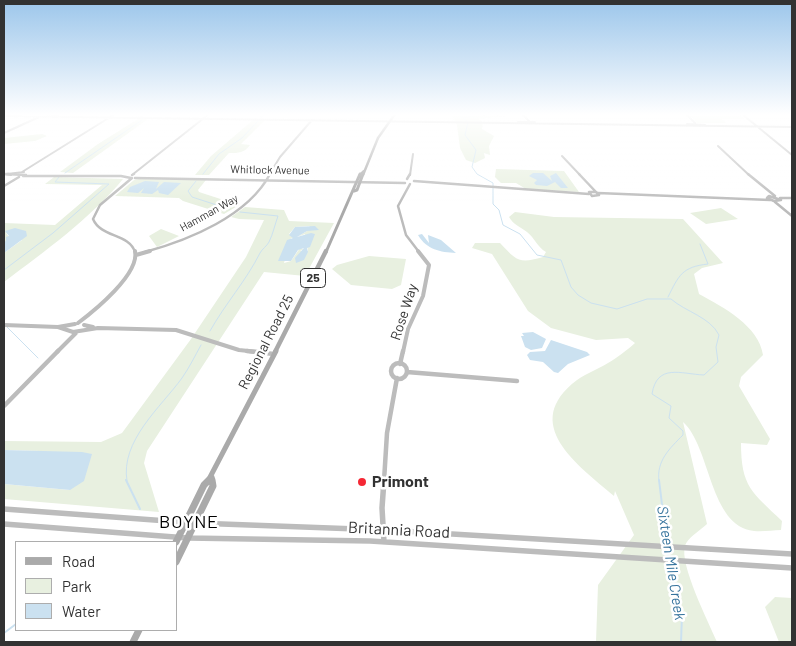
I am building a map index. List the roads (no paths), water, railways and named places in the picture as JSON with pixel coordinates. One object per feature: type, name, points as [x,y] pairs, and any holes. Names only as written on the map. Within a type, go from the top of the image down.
[{"type":"main road","name":"Regional Road 25","points":[[177,540],[204,485],[212,477],[325,254],[359,180],[378,144]]},
{"type":"main road","name":"Regional Road 25","points":[[178,558],[213,486],[212,477]]},
{"type":"street","points":[[4,186],[68,144]]},
{"type":"street","points":[[4,406],[66,341],[79,331],[92,313],[130,273],[136,254],[129,243],[100,230],[93,220],[98,207],[171,144]]},
{"type":"street","name":"Hamman Way","points":[[136,254],[156,250],[225,217],[257,194],[274,164],[294,144]]},
{"type":"street","points":[[777,144],[792,156]]},
{"type":"street","points":[[718,146],[764,189],[778,199],[792,216]]},
{"type":"street","points":[[409,182],[413,154]]},
{"type":"street","points":[[562,156],[589,187],[597,193],[768,197],[778,199]]},
{"type":"street","points":[[20,175],[27,173],[33,166]]},
{"type":"street","name":"Whitlock Avenue","points":[[27,173],[38,175]]},
{"type":"street","name":"Whitlock Avenue","points":[[5,174],[395,181],[597,193]]},
{"type":"street","name":"Rose Way","points":[[400,364],[408,328],[423,296],[429,267],[404,229],[398,205],[409,182]]},
{"type":"street","points":[[589,187],[589,193]]},
{"type":"street","points":[[764,189],[771,200],[782,206]]},
{"type":"street","points":[[759,198],[771,200],[792,199]]},
{"type":"street","points":[[66,341],[70,330],[92,313]]},
{"type":"street","points":[[4,325],[58,327],[84,324],[98,328]]},
{"type":"street","points":[[58,327],[79,331],[98,328],[180,330],[240,350],[274,354]]},
{"type":"street","points":[[400,364],[406,367],[407,372],[404,377],[397,378],[392,375],[391,370],[394,366],[400,364]]},
{"type":"street","points":[[407,372],[517,381]]},
{"type":"street","points":[[384,542],[382,508],[387,433],[397,378]]},
{"type":"street","name":"Britannia Road","points":[[4,510],[195,523],[384,530],[792,554]]},
{"type":"street","name":"Britannia Road","points":[[4,524],[177,540],[188,538],[384,542],[792,568]]},
{"type":"water","points":[[533,173],[543,173],[552,181],[550,176],[556,173],[568,188],[561,188],[555,182],[547,186],[536,185],[534,183],[537,180],[529,176]]},
{"type":"water","points":[[145,181],[159,182],[156,189],[164,182],[181,183],[168,195],[159,193],[158,190],[152,194],[141,193],[144,188],[138,193],[127,192],[130,187]]},
{"type":"water","points":[[315,226],[319,230],[307,231],[297,237],[311,233],[315,234],[310,247],[307,248],[308,252],[304,260],[296,263],[295,258],[304,248],[298,250],[291,261],[278,261],[287,240],[293,238],[289,235],[295,227]]},
{"type":"water","points":[[15,228],[26,231],[27,236],[4,253],[4,238],[6,242],[6,237],[9,236],[5,231]]},
{"type":"water","points":[[422,234],[429,243],[428,235],[441,240],[456,253],[439,251],[430,247],[418,235]]},
{"type":"water","points":[[533,332],[546,339],[542,348],[531,350],[525,347],[521,336],[524,336],[522,333]]},
{"type":"water","points":[[551,340],[587,352],[590,355],[568,364],[558,373],[554,372],[543,362],[530,360],[527,355],[530,352],[545,351]]},
{"type":"water","points":[[4,450],[82,452],[92,454],[84,481],[70,490],[4,484]]},
{"type":"waterway","points":[[65,173],[107,144]]},
{"type":"waterway","points":[[203,174],[219,154],[233,144]]},
{"type":"waterway","name":"Sixteen Mile Creek","points":[[472,144],[476,150],[472,167],[477,174],[493,183],[493,204],[499,210],[503,225],[520,234],[537,255],[561,260],[571,287],[578,295],[591,303],[617,309],[647,299],[671,299],[704,319],[719,335],[716,347],[718,362],[704,375],[671,372],[659,378],[655,384],[652,394],[671,406],[669,418],[683,431],[683,435],[662,461],[659,480]]},
{"type":"waterway","points":[[4,270],[53,233],[109,184],[55,182],[59,177]]},
{"type":"waterway","points":[[196,181],[188,191],[192,197],[229,209]]},
{"type":"waterway","points":[[210,331],[269,242],[278,216],[240,212]]},
{"type":"waterway","points":[[668,297],[682,273],[692,267],[708,264],[700,244]]},
{"type":"waterway","points":[[6,326],[38,358]]},
{"type":"waterway","points":[[127,481],[126,466],[136,438],[144,425],[182,378],[201,345]]},
{"type":"waterway","points":[[126,480],[140,509]]},
{"type":"waterway","name":"Sixteen Mile Creek","points":[[659,480],[667,545]]},
{"type":"waterway","name":"Sixteen Mile Creek","points":[[667,549],[668,558]]},
{"type":"waterway","name":"Sixteen Mile Creek","points":[[669,561],[682,614],[681,642]]},
{"type":"waterway","points":[[4,633],[15,625]]},
{"type":"place","name":"Primont","points":[[362,482]]},
{"type":"district","name":"BOYNE","points":[[189,522]]}]
